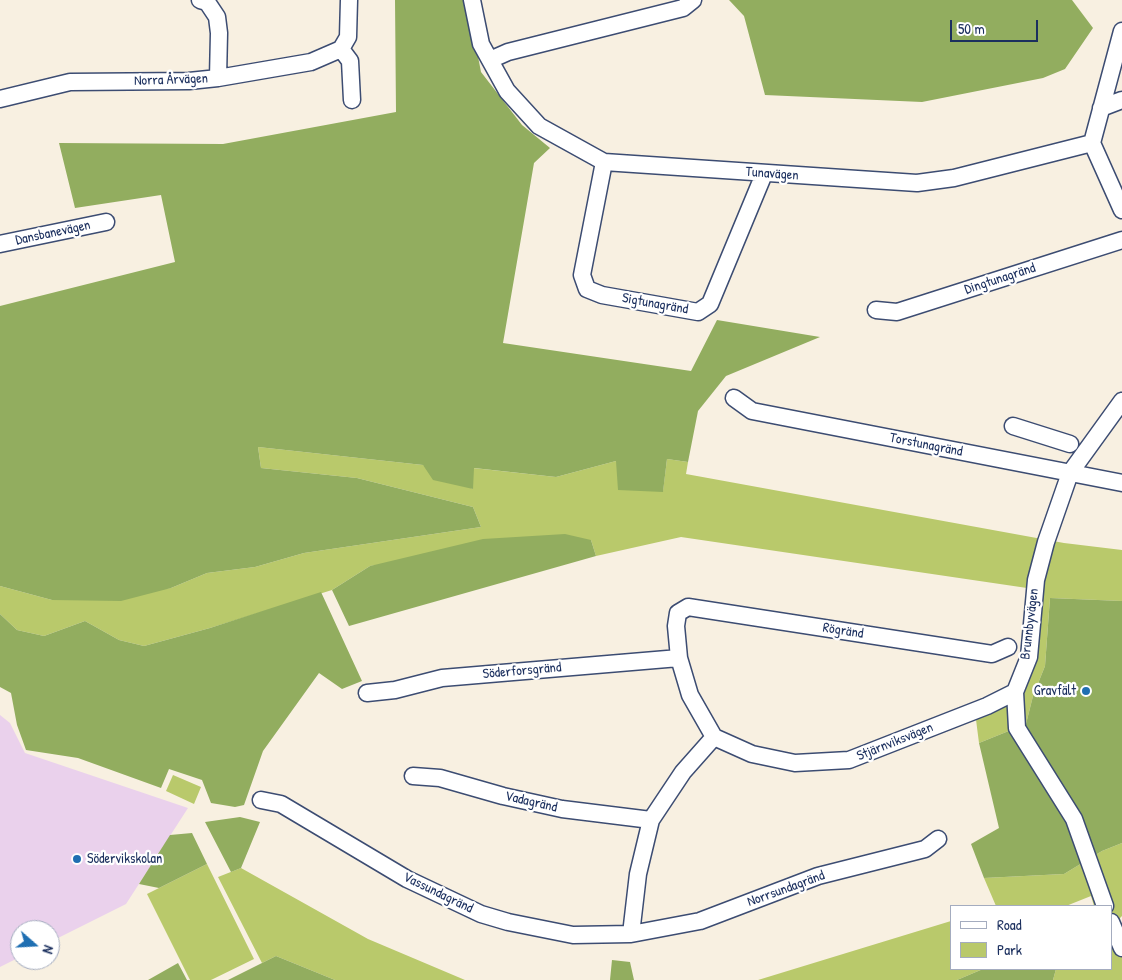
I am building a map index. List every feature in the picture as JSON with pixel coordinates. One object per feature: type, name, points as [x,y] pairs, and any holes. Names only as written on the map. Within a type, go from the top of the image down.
[{"type":"street","points":[[200,0],[207,2],[217,17],[219,33],[218,78]]},
{"type":"street","points":[[349,0],[348,37],[340,49],[350,61],[352,100]]},
{"type":"street","name":"Tunavägen","points":[[472,0],[481,44],[507,91],[539,126],[604,162],[917,183],[954,178],[1092,143]]},
{"type":"street","points":[[490,60],[508,52],[683,8],[693,0]]},
{"type":"street","points":[[1122,31],[1092,143],[1122,210]]},
{"type":"street","name":"Norra Årvägen","points":[[0,99],[70,82],[189,81],[218,78],[311,62],[340,49]]},
{"type":"street","points":[[1110,79],[1122,67]]},
{"type":"street","points":[[1102,108],[1122,100]]},
{"type":"street","name":"Sigtunagränd","points":[[604,162],[582,275],[587,289],[602,295],[698,312],[710,304],[764,174]]},
{"type":"street","name":"Dansbanevägen","points":[[0,244],[106,222]]},
{"type":"street","name":"Dingtunagränd","points":[[876,310],[897,312],[1122,240]]},
{"type":"street","name":"Torstunagränd","points":[[734,398],[752,411],[1122,483]]},
{"type":"street","name":"Brunnbyvägen","points":[[1105,905],[1074,819],[1017,728],[1015,692],[1029,657],[1036,580],[1046,542],[1070,473],[1122,401]]},
{"type":"street","points":[[1013,426],[1070,444]]},
{"type":"street","name":"Rögränd","points":[[679,658],[676,626],[678,613],[688,607],[992,654],[1008,647]]},
{"type":"street","points":[[632,934],[638,874],[651,820],[683,772],[714,737],[690,694],[679,658]]},
{"type":"street","name":"Söderforsgränd","points":[[367,693],[395,690],[442,678],[679,658]]},
{"type":"street","name":"Stjärnviksvägen","points":[[714,737],[752,754],[794,763],[850,760],[987,706],[1015,692]]},
{"type":"street","name":"Vadagränd","points":[[413,776],[440,778],[503,796],[562,809],[651,820]]},
{"type":"street","name":"Vassundagränd","points":[[262,800],[281,804],[407,878],[481,914],[508,922],[573,935],[632,934]]},
{"type":"street","name":"Norrsundagränd","points":[[632,934],[700,922],[818,876],[925,849],[938,839]]},
{"type":"street","points":[[1112,924],[1122,948]]},
{"type":"shaded area","name":"Södervikskolan","points":[[0,715],[10,723],[25,753],[188,808],[126,904],[60,937],[60,920],[10,920],[10,962],[0,967]]},
{"type":"green space","points":[[395,0],[467,0],[481,72],[522,125],[550,148],[534,163],[503,343],[691,371],[717,320],[820,337],[726,376],[698,411],[688,462],[667,459],[663,492],[618,490],[616,461],[556,477],[474,468],[473,489],[433,480],[423,465],[258,447],[261,468],[357,478],[473,507],[481,527],[304,553],[255,567],[207,573],[171,588],[121,601],[52,600],[0,586],[0,306],[175,262],[161,195],[75,208],[59,143],[223,144],[396,112]]},
{"type":"green space","points":[[729,0],[1072,0],[1093,28],[1065,69],[1043,78],[922,102],[765,95],[744,16]]},
{"type":"green space","points":[[258,447],[423,465],[473,489],[473,468],[556,477],[616,461],[663,491],[667,459],[688,462],[686,474],[1064,543],[1122,550],[1122,601],[1050,598],[1045,666],[1033,696],[1026,724],[979,743],[974,704],[1008,686],[1024,646],[1027,588],[681,537],[596,556],[591,540],[370,566],[332,590],[210,628],[144,646],[119,640],[85,621],[44,636],[17,630],[0,614],[0,586],[52,600],[171,588],[207,573],[255,567],[304,553],[481,527],[473,507],[357,478],[261,468]]},
{"type":"green space","points":[[565,534],[591,540],[596,556],[349,626],[332,590],[370,566],[483,539]]},
{"type":"green space","points":[[321,592],[362,681],[342,689],[319,673],[263,751],[244,805],[235,807],[211,803],[202,780],[169,769],[161,788],[78,758],[26,750],[17,725],[11,693],[0,687],[0,614],[17,630],[44,636],[85,621],[119,640],[144,646],[210,628]]},
{"type":"green space","points":[[1050,598],[1122,601],[1122,843],[1102,851],[1064,874],[984,878],[971,844],[999,828],[979,743],[1026,724],[1033,696],[1045,666]]},
{"type":"green space","points":[[173,775],[201,787],[194,804],[166,791]]},
{"type":"green space","points":[[240,817],[260,822],[241,868],[231,872],[205,822]]},
{"type":"green space","points":[[192,833],[207,864],[159,888],[139,884],[170,835]]},
{"type":"green space","points":[[1122,843],[1122,916],[1118,920],[1122,924],[1122,980],[1053,980],[1056,970],[1112,970],[1112,905],[1094,905],[1091,896],[1068,905],[996,905],[984,878],[1064,874],[1102,851]]},
{"type":"green space","points":[[207,864],[254,959],[211,980],[190,980],[147,894]]},
{"type":"green space","points":[[241,868],[368,939],[465,980],[335,980],[276,956],[262,963],[218,877]]},
{"type":"green space","points":[[950,921],[950,970],[981,970],[957,980],[758,980]]},
{"type":"green space","points":[[276,956],[335,980],[228,980]]},
{"type":"green space","points":[[612,960],[630,962],[634,980],[610,980]]},
{"type":"green space","points":[[178,963],[187,980],[148,980]]},
{"type":"green space","points":[[981,970],[1056,970],[1053,980],[957,980]]},
{"type":"place","name":"Gravfält","points":[[1086,691]]},
{"type":"place","name":"Södervikskolan","points":[[77,859]]}]
